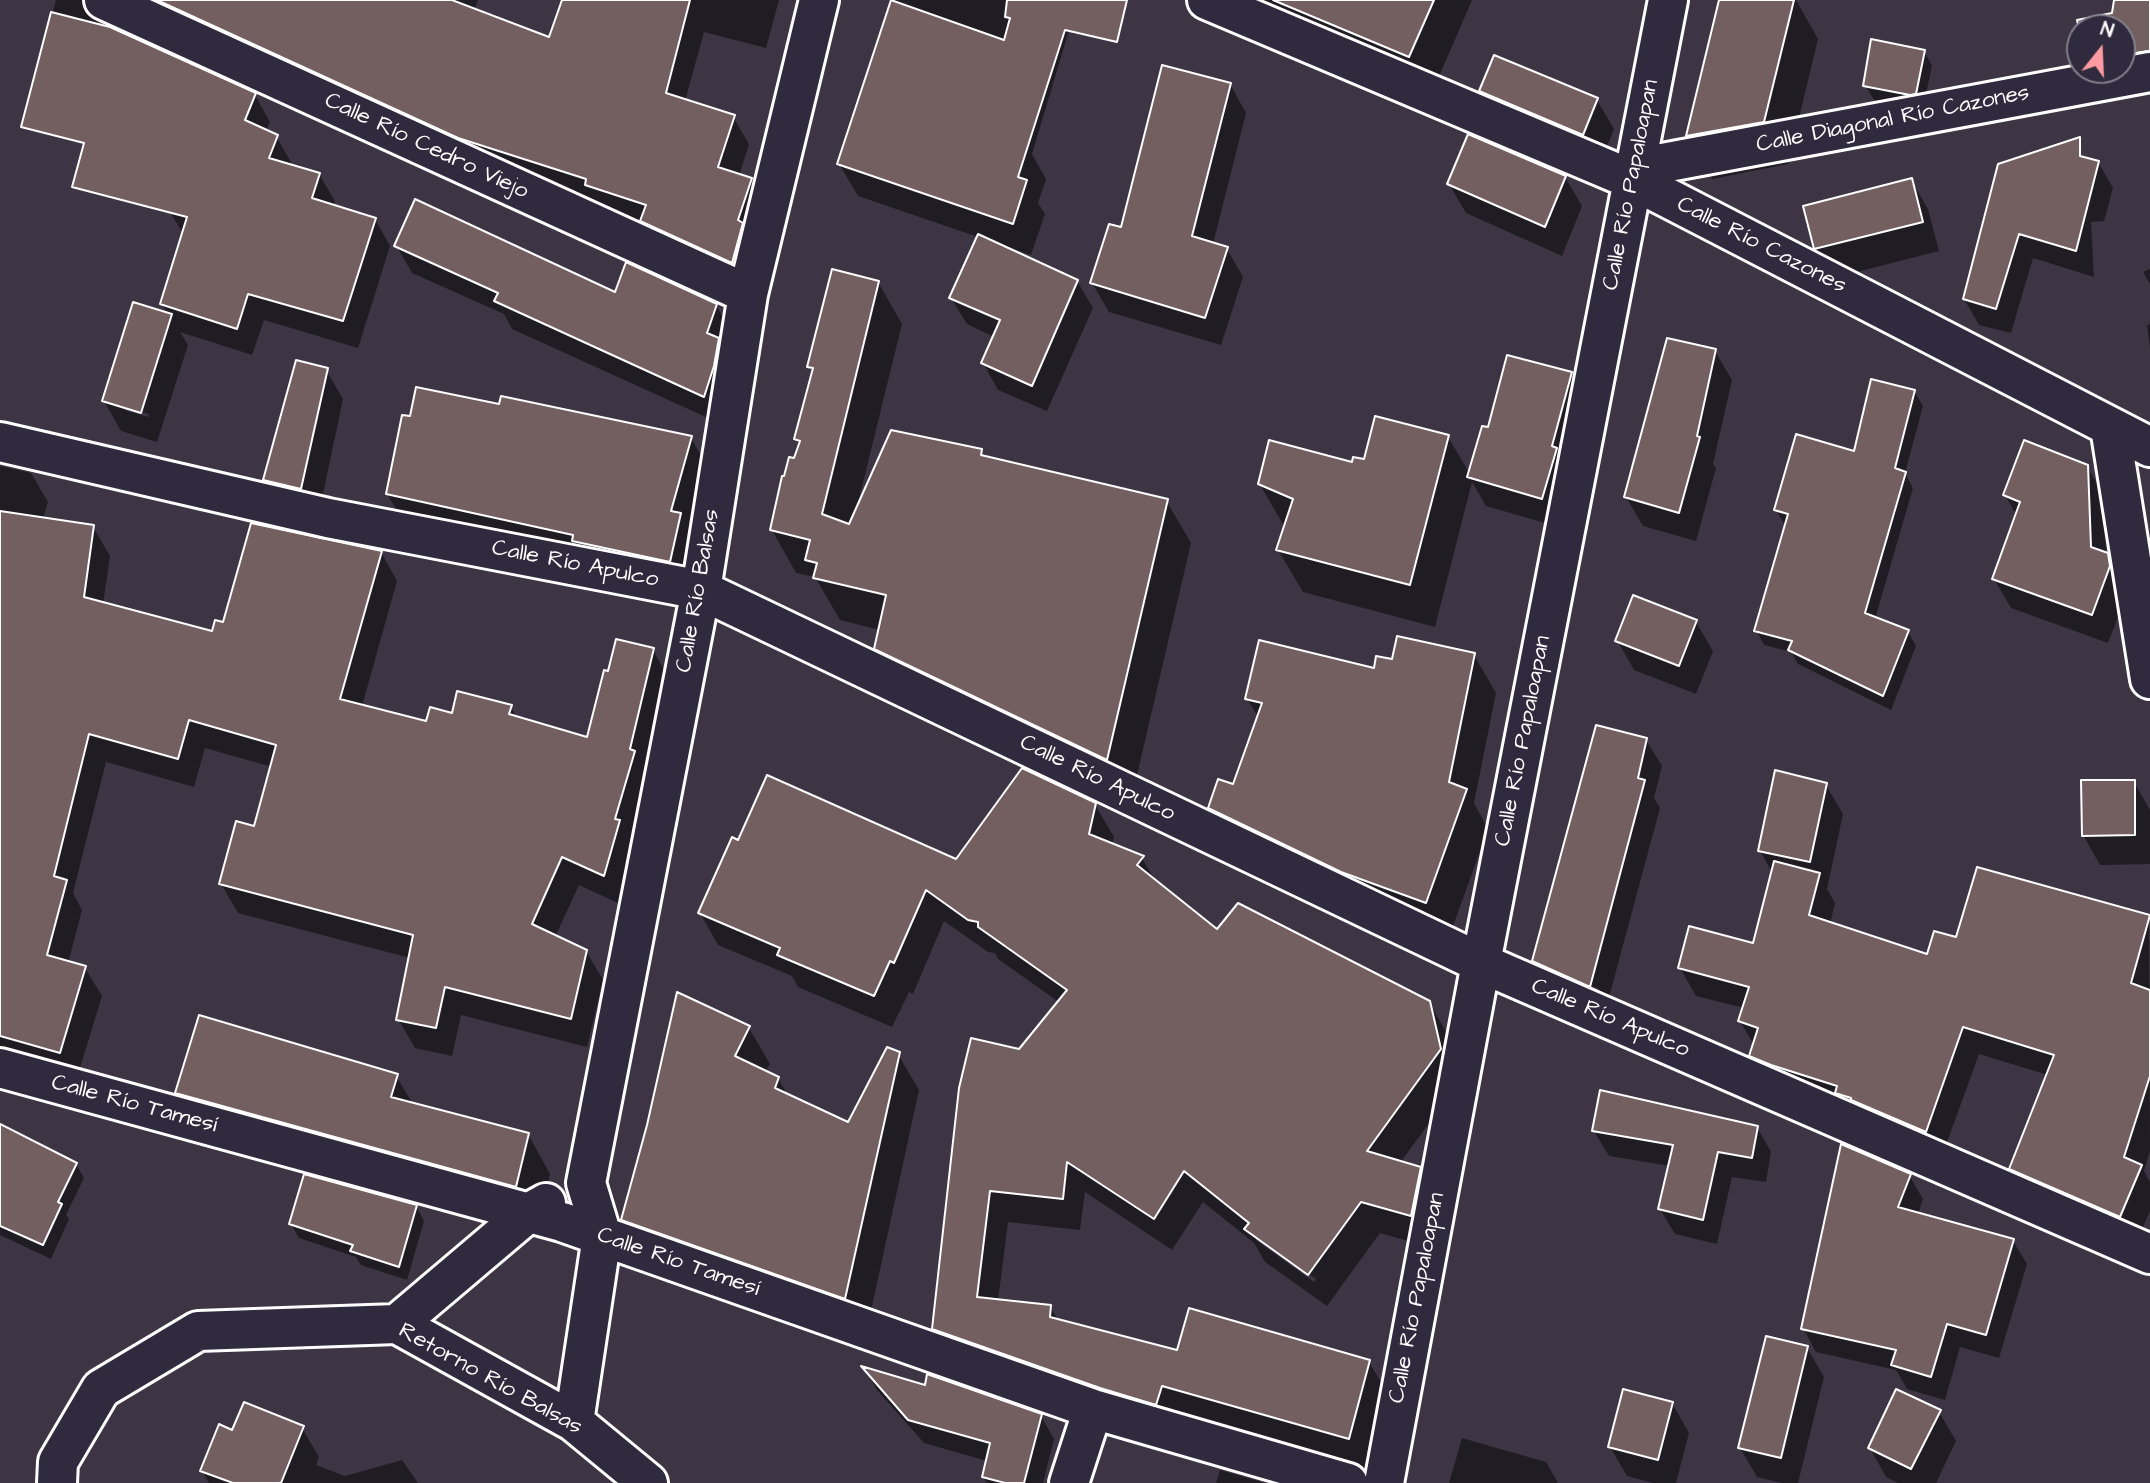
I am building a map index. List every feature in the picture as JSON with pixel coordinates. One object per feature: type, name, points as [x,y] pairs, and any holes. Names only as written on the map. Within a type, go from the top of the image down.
[{"type":"street","name":"Calle Río Cedro Viejo","points":[[104,0],[748,294]]},
{"type":"street","name":"Calle Río Balsas","points":[[574,1422],[602,1236],[586,1184],[701,590],[748,294],[819,0]]},
{"type":"street","name":"Calle Río Cazones","points":[[1207,0],[1635,174],[2150,447]]},
{"type":"street","name":"Calle Río Papaloapan","points":[[1384,1483],[1481,963],[1668,0]]},
{"type":"street","name":"Calle Diagonal Río Cazones","points":[[1635,174],[2150,72]]},
{"type":"street","points":[[2110,427],[2150,679]]},
{"type":"street","name":"Calle Río Apulco","points":[[0,442],[328,518],[701,590],[1481,963],[2150,1254]]},
{"type":"street","name":"Calle Río Tamesí","points":[[0,1068],[528,1213],[602,1236],[1093,1409],[1348,1483]]},
{"type":"street","points":[[397,1324],[528,1213],[586,1184]]},
{"type":"street","name":"Retorno Río Balsas","points":[[57,1483],[58,1462],[101,1389],[198,1331],[397,1324],[574,1422],[648,1483]]},
{"type":"street","points":[[1069,1483],[1093,1409]]},
{"type":"building","points":[[157,0],[452,0],[549,37],[562,0],[690,0],[666,93],[735,115],[718,167],[752,178],[738,220],[743,223],[732,263],[640,221],[646,205],[585,185],[586,179],[458,138]]},
{"type":"building","points":[[891,0],[1004,40],[1010,18],[1005,17],[1007,0],[1127,0],[1117,42],[1065,30],[1018,177],[1027,180],[1013,224],[837,164]]},
{"type":"building","points":[[1273,0],[1434,0],[1409,57]]},
{"type":"building","points":[[1719,0],[1794,0],[1764,122],[1686,136]]},
{"type":"building","points":[[2114,0],[2150,0],[2150,51],[2136,53],[2136,14],[2107,14],[2112,13]]},
{"type":"building","points":[[51,12],[110,27],[256,93],[245,120],[278,135],[269,158],[320,173],[312,198],[376,218],[343,321],[248,294],[237,329],[160,304],[187,217],[72,187],[84,143],[21,127]]},
{"type":"building","points":[[1871,39],[1925,50],[1916,94],[1863,86]]},
{"type":"building","points":[[1494,55],[1598,98],[1583,135],[1479,91]]},
{"type":"building","points":[[1162,65],[1231,83],[1192,236],[1228,247],[1205,318],[1090,283],[1109,224],[1121,227]]},
{"type":"building","points":[[1468,134],[1566,176],[1545,227],[1447,184]]},
{"type":"building","points":[[2080,137],[2080,156],[2099,161],[2076,251],[2019,234],[1996,309],[1963,299],[1998,164]]},
{"type":"building","points":[[1912,178],[1923,222],[1814,249],[1803,206]]},
{"type":"building","points":[[415,199],[615,292],[626,262],[717,304],[707,333],[719,338],[704,397],[494,301],[498,293],[394,246]]},
{"type":"building","points":[[978,234],[1078,280],[1032,386],[981,363],[1000,320],[949,298]]},
{"type":"building","points":[[832,269],[879,281],[822,514],[849,524],[891,430],[982,449],[981,455],[1168,499],[1107,760],[874,649],[886,595],[813,578],[817,563],[805,560],[810,540],[770,530],[782,476],[789,457],[794,458],[800,441],[794,439],[813,368],[807,367]]},
{"type":"building","points":[[133,302],[172,314],[141,413],[102,401]]},
{"type":"building","points":[[1667,338],[1716,349],[1697,436],[1700,437],[1679,513],[1624,497]]},
{"type":"building","points":[[1507,355],[1572,372],[1552,446],[1557,448],[1542,499],[1467,477],[1482,426],[1488,427]]},
{"type":"building","points":[[296,360],[328,368],[301,489],[263,480]]},
{"type":"building","points":[[1871,379],[1915,390],[1895,468],[1906,472],[1865,613],[1909,630],[1883,696],[1788,650],[1792,641],[1754,631],[1788,514],[1774,510],[1796,434],[1854,451]]},
{"type":"building","points":[[416,387],[499,404],[501,396],[692,436],[671,511],[681,513],[670,562],[572,541],[573,535],[386,494],[402,415],[410,416]]},
{"type":"building","points":[[1375,416],[1449,435],[1410,585],[1276,550],[1293,499],[1258,484],[1269,440],[1352,462],[1353,457],[1364,459]]},
{"type":"building","points":[[2024,440],[2088,465],[2091,547],[2108,553],[2110,566],[2092,615],[1992,579],[2020,502],[2003,495]]},
{"type":"building","points":[[0,511],[94,525],[84,597],[212,631],[215,620],[223,622],[251,523],[382,551],[340,699],[426,721],[430,707],[452,713],[457,691],[512,705],[509,714],[587,737],[604,670],[608,671],[616,639],[654,648],[630,749],[635,751],[615,819],[620,820],[604,876],[562,857],[532,924],[587,950],[571,1019],[445,987],[436,1028],[396,1020],[413,935],[219,884],[236,821],[254,826],[276,745],[189,720],[178,759],[89,734],[54,876],[67,880],[47,955],[86,966],[60,1053],[0,1036]]},
{"type":"building","points":[[1633,595],[1697,620],[1679,666],[1615,641]]},
{"type":"building","points":[[1397,636],[1475,653],[1449,782],[1467,789],[1426,903],[1341,872],[1208,808],[1218,779],[1233,784],[1262,703],[1245,699],[1259,640],[1374,668],[1376,656],[1392,659]]},
{"type":"building","points":[[1596,725],[1647,738],[1638,778],[1645,780],[1590,987],[1532,961]]},
{"type":"building","points":[[1022,768],[1096,803],[1089,834],[1144,856],[1137,865],[1217,929],[1238,903],[1430,1001],[1441,1049],[1367,1151],[1421,1167],[1411,1216],[1361,1202],[1308,1275],[1244,1229],[1249,1223],[1184,1171],[1154,1219],[1067,1162],[1063,1199],[990,1191],[977,1297],[1051,1305],[1050,1317],[1177,1350],[1189,1308],[1370,1360],[1349,1439],[1162,1386],[1156,1405],[932,1329],[959,1088],[971,1038],[1019,1049],[1067,990],[978,927],[978,922],[968,920],[926,890],[894,963],[890,961],[874,996],[777,955],[780,948],[698,913],[732,837],[738,840],[767,775],[956,859]]},
{"type":"building","points":[[1775,770],[1827,783],[1810,862],[1758,851]]},
{"type":"building","points":[[2081,780],[2135,780],[2135,835],[2082,836]]},
{"type":"building","points":[[1774,861],[1820,873],[1809,915],[1927,954],[1934,931],[1956,937],[1977,867],[2150,915],[2131,983],[2150,990],[2150,1076],[2124,1157],[2142,1165],[2120,1217],[2009,1169],[2054,1055],[1963,1027],[1926,1132],[1835,1093],[1837,1086],[1749,1056],[1758,1028],[1738,1021],[1749,987],[1678,968],[1689,926],[1753,943]]},
{"type":"building","points":[[677,992],[750,1026],[735,1056],[779,1077],[775,1088],[848,1122],[887,1047],[900,1052],[845,1299],[621,1220],[647,1125]]},
{"type":"building","points":[[199,1015],[398,1074],[391,1097],[529,1133],[516,1187],[175,1093]]},
{"type":"building","points":[[1600,1090],[1758,1126],[1752,1158],[1718,1152],[1703,1220],[1658,1209],[1673,1145],[1592,1131]]},
{"type":"building","points":[[0,1124],[77,1163],[58,1202],[62,1204],[43,1245],[0,1226]]},
{"type":"building","points":[[1841,1144],[1911,1174],[1898,1207],[2014,1239],[1986,1335],[1947,1324],[1931,1377],[1891,1365],[1896,1350],[1801,1329]]},
{"type":"building","points":[[304,1174],[417,1205],[399,1267],[350,1251],[353,1245],[289,1224]]},
{"type":"building","points":[[1766,1336],[1808,1346],[1781,1458],[1738,1448]]},
{"type":"building","points":[[861,1366],[925,1385],[927,1374],[1042,1414],[1024,1483],[1005,1483],[982,1477],[990,1443],[908,1420]]},
{"type":"building","points":[[1623,1389],[1673,1402],[1658,1460],[1608,1447]]},
{"type":"building","points":[[1896,1389],[1941,1410],[1911,1469],[1868,1448]]},
{"type":"building","points":[[244,1402],[304,1426],[281,1483],[233,1483],[200,1471],[219,1424],[232,1430]]}]
